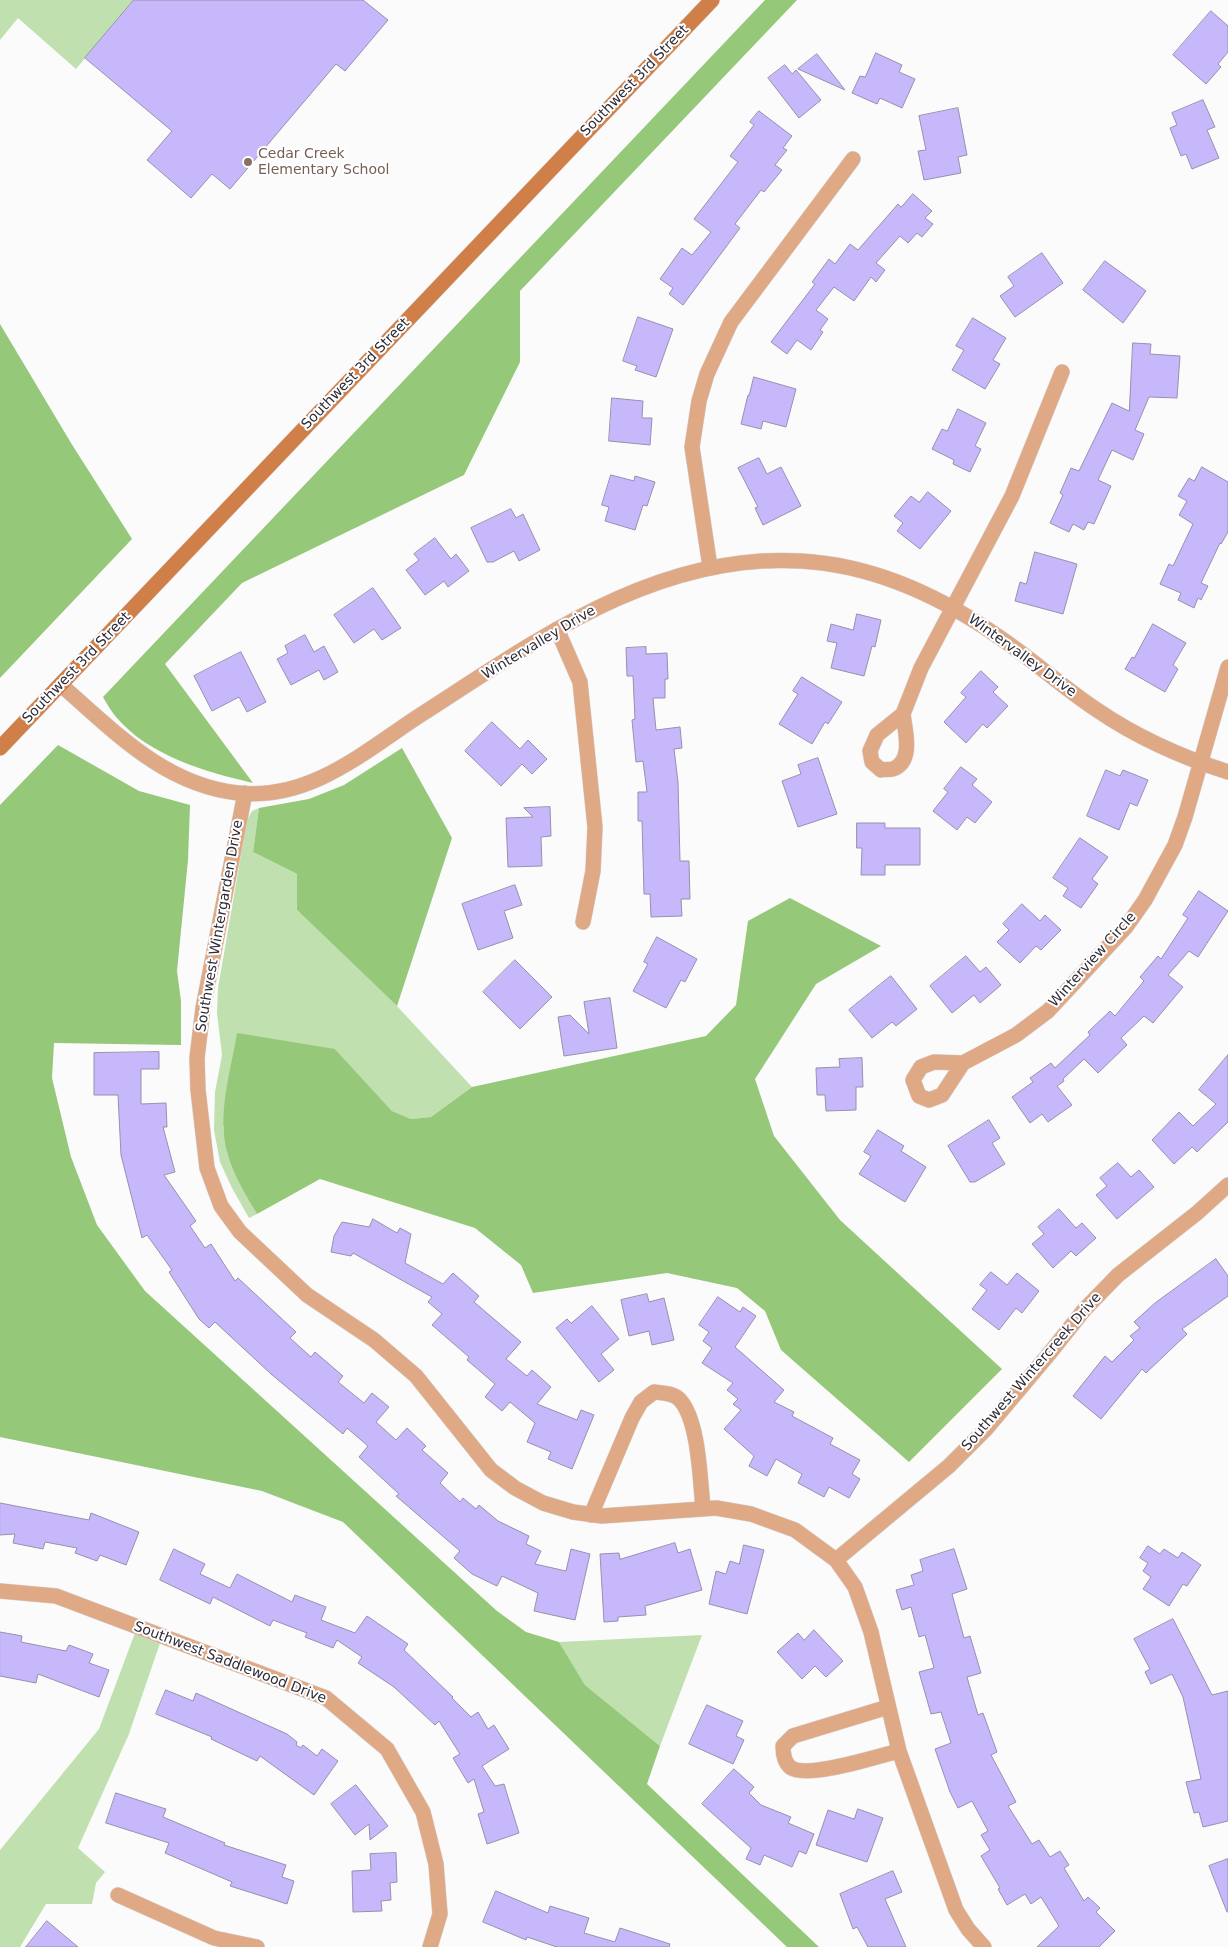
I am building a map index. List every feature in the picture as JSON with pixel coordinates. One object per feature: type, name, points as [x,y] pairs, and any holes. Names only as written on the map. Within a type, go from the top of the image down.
[{"type":"main road","name":"Southwest 3rd Street","points":[[0,748],[712,0]]},
{"type":"street","points":[[710,567],[692,447],[699,401],[707,374],[731,322],[853,159]]},
{"type":"street","points":[[903,714],[921,668],[1012,496],[1062,372]]},
{"type":"street","name":"Wintervalley Drive","points":[[61,685],[138,753],[165,770],[200,783],[235,792],[270,792],[296,788],[340,770],[419,716],[575,618],[660,580],[710,567],[740,562],[800,561],[850,567],[898,581],[952,608],[997,635],[1089,705],[1115,722],[1168,750],[1228,772]]},
{"type":"street","points":[[557,629],[580,682],[595,827],[593,871],[583,922]]},
{"type":"street","name":"Winterview Circle","points":[[962,1063],[1016,1035],[1048,1011],[1126,927],[1145,900],[1175,845],[1228,667]]},
{"type":"street","name":"Southwest Wintergarden Drive","points":[[245,793],[202,1008],[197,1058],[198,1090],[207,1168],[221,1206],[240,1232],[307,1295],[374,1340],[416,1376],[491,1470],[515,1488],[543,1503],[573,1512],[591,1514],[639,1514],[703,1508],[716,1508],[751,1514],[795,1530],[836,1560],[855,1587],[872,1632],[899,1751],[956,1910],[984,1947]]},
{"type":"street","name":"Southwest Wintercreek Drive","points":[[836,1560],[955,1460],[986,1429],[1084,1310],[1118,1275],[1225,1194]]},
{"type":"street","points":[[591,1514],[632,1418],[641,1402],[654,1392],[667,1393],[679,1399],[692,1422],[703,1508]]},
{"type":"street","name":"Southwest Saddlewood Drive","points":[[0,1591],[56,1596],[326,1698],[387,1749],[423,1812],[436,1864],[440,1914],[430,1947]]},
{"type":"street","points":[[888,1707],[793,1736],[783,1746],[784,1757],[789,1767],[799,1772],[814,1772],[899,1751]]},
{"type":"street","points":[[118,1895],[214,1938],[257,1947]]},
{"type":"green space","points":[[0,0],[134,0],[76,69],[18,18],[0,40]]},
{"type":"green space","points":[[765,0],[797,0],[520,291],[520,362],[464,475],[242,583],[165,664],[253,783],[216,774],[179,761],[161,752],[129,731],[114,715],[103,697]]},
{"type":"green space","points":[[0,324],[71,443],[132,539],[0,678]]},
{"type":"green space","points":[[58,745],[139,791],[190,805],[188,860],[177,971],[181,1001],[181,1045],[54,1043],[52,1078],[71,1157],[97,1225],[145,1291],[497,1611],[526,1632],[559,1642],[585,1685],[660,1746],[647,1784],[819,1947],[787,1947],[343,1522],[262,1491],[0,1437],[0,805]]},
{"type":"green space","points":[[402,748],[452,838],[397,1006],[297,910],[297,874],[253,852],[259,808],[309,799],[344,785]]},
{"type":"green space","points":[[259,808],[253,852],[297,874],[297,910],[397,1006],[472,1087],[431,1117],[411,1119],[392,1111],[335,1049],[223,1127],[228,1154],[240,1183],[257,1214],[249,1218],[220,1162],[214,1130],[215,1092],[222,1055],[217,1013],[218,988],[247,820],[252,811]]},
{"type":"green space","points":[[790,898],[881,946],[816,984],[755,1079],[774,1136],[840,1220],[1002,1369],[909,1462],[781,1350],[765,1311],[737,1288],[667,1273],[533,1293],[521,1265],[475,1228],[320,1179],[257,1214],[234,1170],[225,1140],[224,1109],[237,1033],[335,1049],[392,1111],[411,1119],[431,1117],[472,1087],[706,1036],[736,1005],[748,921]]},
{"type":"green space","points":[[135,1633],[160,1643],[129,1734],[78,1848],[105,1872],[96,1883],[92,1904],[46,1904],[20,1947],[0,1947],[0,1850],[99,1729]]},
{"type":"green space","points":[[702,1635],[660,1746],[585,1685],[559,1642]]},
{"type":"building","points":[[134,0],[363,0],[388,20],[345,71],[336,64],[230,189],[212,174],[191,198],[147,160],[172,131],[85,58]]},
{"type":"building","points":[[1211,11],[1228,26],[1228,52],[1218,64],[1221,67],[1206,84],[1173,55]]},
{"type":"building","points":[[876,53],[902,65],[899,72],[915,79],[902,108],[880,98],[877,104],[852,93],[860,76],[865,77]]},
{"type":"building","points":[[817,54],[845,90],[798,69]]},
{"type":"building","points":[[785,65],[792,74],[796,70],[821,100],[799,118],[768,78]]},
{"type":"building","points":[[1203,100],[1215,127],[1207,130],[1219,158],[1192,169],[1186,154],[1181,156],[1170,128],[1177,125],[1172,113]]},
{"type":"building","points":[[958,108],[967,155],[958,157],[961,173],[924,180],[918,151],[926,150],[919,116]]},
{"type":"building","points":[[759,111],[792,136],[783,148],[787,150],[775,165],[782,170],[764,192],[761,190],[735,224],[740,228],[683,305],[669,294],[673,288],[660,279],[682,248],[692,255],[711,232],[694,219],[738,162],[730,156],[754,125],[750,122]]},
{"type":"building","points":[[913,194],[932,211],[925,218],[933,224],[922,237],[917,233],[908,243],[900,236],[876,263],[885,270],[876,282],[871,277],[854,301],[834,287],[816,310],[828,319],[820,330],[823,332],[811,350],[797,340],[787,354],[771,342],[815,284],[812,282],[829,259],[835,264],[850,244],[858,250],[898,204],[901,207]]},
{"type":"building","points":[[1042,253],[1063,283],[1015,317],[1000,296],[1014,286],[1008,277]]},
{"type":"building","points":[[1105,261],[1146,291],[1123,323],[1083,290]]},
{"type":"building","points":[[638,317],[673,329],[656,377],[635,370],[637,366],[623,361]]},
{"type":"building","points":[[973,318],[1006,338],[993,360],[1000,364],[985,389],[952,370],[964,350],[956,346]]},
{"type":"building","points":[[1133,343],[1151,344],[1150,354],[1180,356],[1177,398],[1149,397],[1135,430],[1144,434],[1133,460],[1112,450],[1098,480],[1111,486],[1094,524],[1088,522],[1084,530],[1073,524],[1069,532],[1050,523],[1063,495],[1060,493],[1071,468],[1079,471],[1112,403],[1129,411]]},
{"type":"building","points":[[754,377],[796,389],[786,427],[763,421],[761,429],[741,424]]},
{"type":"building","points":[[612,398],[643,401],[642,418],[652,418],[650,445],[609,441]]},
{"type":"building","points":[[958,409],[986,423],[975,446],[981,449],[970,472],[953,464],[954,460],[932,449],[942,429],[947,431]]},
{"type":"building","points":[[759,458],[767,474],[781,467],[801,506],[763,525],[755,508],[758,507],[738,468]]},
{"type":"building","points":[[1202,467],[1228,482],[1228,532],[1220,543],[1201,583],[1208,586],[1201,600],[1198,598],[1194,608],[1178,600],[1181,593],[1160,584],[1169,564],[1173,566],[1193,524],[1179,515],[1187,501],[1178,496],[1189,478],[1194,481]]},
{"type":"building","points":[[611,475],[634,481],[635,476],[655,482],[647,506],[643,505],[635,530],[605,521],[609,507],[602,505]]},
{"type":"building","points":[[928,492],[951,511],[920,549],[897,531],[903,523],[894,516],[911,496],[919,502]]},
{"type":"building","points":[[511,509],[516,518],[523,514],[540,550],[519,561],[514,551],[493,562],[487,562],[471,528]]},
{"type":"building","points":[[435,538],[451,559],[456,554],[469,571],[448,587],[444,581],[425,595],[406,570],[419,560],[414,554]]},
{"type":"building","points":[[1035,552],[1077,564],[1063,614],[1015,601],[1020,582],[1026,584]]},
{"type":"building","points":[[373,588],[401,628],[382,640],[374,629],[354,643],[334,615]]},
{"type":"building","points":[[857,614],[881,620],[875,647],[872,646],[864,676],[831,668],[837,643],[827,641],[831,624],[853,630]]},
{"type":"building","points":[[1153,624],[1186,643],[1173,665],[1178,669],[1165,692],[1125,669],[1132,657],[1134,658]]},
{"type":"building","points":[[305,635],[314,652],[324,646],[338,672],[324,680],[319,670],[291,685],[277,659],[288,653],[285,646]]},
{"type":"building","points":[[646,647],[646,654],[667,653],[668,679],[665,679],[665,698],[653,698],[656,730],[680,727],[682,748],[674,749],[678,782],[680,861],[689,861],[690,899],[681,899],[682,916],[651,917],[650,894],[644,894],[642,821],[638,821],[638,792],[647,792],[643,761],[636,762],[632,720],[635,719],[633,676],[627,676],[626,648]]},
{"type":"building","points":[[241,652],[266,702],[247,712],[239,697],[212,711],[194,676]]},
{"type":"building","points":[[981,671],[998,687],[993,692],[1008,706],[987,728],[983,724],[966,743],[944,722],[966,697],[961,693]]},
{"type":"building","points":[[802,677],[842,702],[828,724],[825,722],[812,744],[779,724],[798,694],[793,691]]},
{"type":"building","points":[[492,722],[520,749],[528,740],[547,759],[532,774],[522,764],[501,786],[465,751]]},
{"type":"building","points":[[818,758],[837,814],[798,827],[782,781],[801,774],[798,765]]},
{"type":"building","points":[[961,767],[977,779],[972,785],[992,802],[975,823],[967,817],[957,830],[933,811],[948,792],[944,789]]},
{"type":"building","points":[[1106,770],[1120,776],[1123,770],[1148,780],[1137,806],[1130,803],[1119,830],[1087,816]]},
{"type":"building","points":[[550,807],[551,836],[541,837],[542,866],[508,867],[506,818],[533,817],[524,808]]},
{"type":"building","points":[[857,823],[885,823],[885,828],[920,828],[920,865],[885,865],[885,875],[861,875],[862,848],[857,848]]},
{"type":"building","points":[[1080,838],[1108,857],[1092,879],[1098,884],[1081,908],[1063,896],[1068,888],[1053,878]]},
{"type":"building","points":[[515,885],[522,905],[504,911],[513,938],[478,950],[462,904]]},
{"type":"building","points":[[1199,891],[1228,911],[1198,957],[1189,951],[1168,975],[1183,987],[1153,1023],[1144,1016],[1121,1038],[1127,1045],[1098,1073],[1084,1059],[1063,1079],[1064,1081],[1057,1086],[1072,1105],[1048,1122],[1042,1114],[1030,1123],[1012,1097],[1033,1082],[1030,1078],[1051,1063],[1055,1068],[1090,1035],[1088,1032],[1110,1011],[1115,1016],[1144,981],[1140,977],[1158,956],[1161,959],[1188,918],[1183,915]]},
{"type":"building","points":[[1022,904],[1040,921],[1045,915],[1061,930],[1041,950],[1036,946],[1020,963],[997,942],[1009,930],[1003,924]]},
{"type":"building","points":[[657,937],[697,959],[685,982],[681,980],[666,1008],[633,991],[648,964],[644,962]]},
{"type":"building","points":[[966,956],[980,972],[986,967],[1001,985],[980,1003],[974,995],[952,1013],[930,986]]},
{"type":"building","points":[[515,960],[552,997],[520,1029],[483,992]]},
{"type":"building","points":[[891,976],[917,1009],[896,1026],[892,1022],[872,1038],[849,1010]]},
{"type":"building","points":[[610,998],[617,1048],[564,1056],[558,1017],[570,1015],[589,1034],[584,1002]]},
{"type":"building","points":[[159,1052],[159,1069],[141,1069],[141,1104],[166,1103],[167,1127],[163,1127],[175,1172],[164,1175],[196,1221],[190,1226],[205,1248],[211,1244],[235,1281],[238,1278],[296,1332],[290,1338],[311,1357],[315,1352],[343,1376],[338,1382],[364,1403],[372,1393],[389,1407],[376,1422],[396,1440],[407,1428],[426,1446],[422,1450],[448,1473],[440,1483],[460,1502],[463,1498],[476,1509],[479,1505],[498,1521],[529,1536],[526,1544],[541,1551],[535,1564],[566,1571],[571,1549],[590,1554],[575,1620],[534,1611],[538,1593],[502,1576],[497,1586],[472,1574],[454,1558],[460,1551],[396,1496],[399,1494],[359,1457],[368,1446],[347,1428],[343,1434],[271,1374],[215,1322],[209,1328],[199,1319],[169,1272],[172,1270],[147,1235],[142,1238],[121,1155],[118,1095],[94,1095],[94,1053]]},
{"type":"building","points":[[1228,1055],[1228,1122],[1197,1152],[1192,1147],[1174,1164],[1152,1140],[1179,1112],[1193,1126],[1216,1104],[1199,1090]]},
{"type":"building","points":[[862,1058],[863,1087],[856,1087],[856,1110],[826,1111],[825,1095],[817,1095],[816,1068],[840,1067],[839,1059]]},
{"type":"building","points":[[989,1120],[1000,1138],[992,1143],[1005,1164],[975,1182],[970,1182],[948,1146]]},
{"type":"building","points":[[878,1130],[904,1146],[901,1151],[926,1167],[905,1202],[859,1174],[871,1156],[864,1152]]},
{"type":"building","points":[[1118,1163],[1131,1177],[1139,1170],[1154,1187],[1117,1219],[1096,1195],[1107,1186],[1100,1178]]},
{"type":"building","points":[[1059,1209],[1076,1228],[1082,1223],[1096,1238],[1076,1256],[1071,1251],[1053,1268],[1032,1244],[1044,1234],[1038,1227]]},
{"type":"building","points":[[373,1219],[397,1233],[400,1228],[411,1234],[405,1263],[443,1284],[453,1273],[479,1296],[474,1302],[521,1342],[506,1359],[527,1376],[532,1370],[551,1387],[537,1404],[577,1420],[581,1410],[594,1415],[572,1469],[548,1459],[551,1452],[527,1442],[535,1423],[510,1402],[502,1411],[485,1397],[495,1384],[467,1360],[469,1357],[432,1325],[442,1314],[428,1302],[432,1297],[353,1253],[351,1256],[331,1252],[334,1236],[342,1222],[369,1227]]},
{"type":"building","points":[[1216,1259],[1228,1276],[1228,1296],[1182,1329],[1187,1334],[1146,1373],[1142,1369],[1101,1419],[1073,1396],[1105,1356],[1112,1362],[1134,1340],[1130,1336],[1140,1328],[1134,1322],[1155,1303]]},
{"type":"building","points":[[991,1272],[1007,1285],[1017,1273],[1039,1291],[1022,1313],[1016,1308],[999,1330],[972,1309],[987,1290],[980,1285]]},
{"type":"building","points":[[647,1294],[649,1302],[664,1298],[674,1340],[652,1345],[649,1331],[629,1336],[621,1300]]},
{"type":"building","points":[[718,1297],[740,1312],[743,1307],[756,1316],[735,1347],[784,1390],[774,1402],[794,1412],[792,1416],[833,1438],[830,1444],[860,1460],[852,1474],[860,1479],[849,1498],[829,1487],[824,1497],[798,1483],[802,1474],[776,1459],[767,1476],[749,1466],[754,1456],[724,1429],[741,1410],[733,1404],[738,1399],[727,1390],[733,1383],[702,1363],[712,1348],[703,1341],[709,1332],[699,1325]]},
{"type":"building","points":[[592,1306],[619,1339],[601,1354],[614,1370],[599,1382],[556,1328],[567,1319],[571,1323]]},
{"type":"building","points":[[0,1503],[89,1520],[91,1513],[139,1532],[126,1565],[100,1555],[97,1561],[75,1553],[77,1548],[45,1542],[43,1549],[13,1543],[15,1534],[0,1535]]},
{"type":"building","points":[[675,1543],[678,1553],[690,1549],[702,1590],[645,1606],[646,1615],[618,1617],[618,1621],[604,1622],[600,1554],[619,1553],[620,1559]]},
{"type":"building","points":[[744,1545],[764,1550],[747,1614],[709,1604],[716,1571],[726,1574],[730,1561],[739,1564]]},
{"type":"building","points":[[1148,1546],[1160,1554],[1164,1549],[1178,1558],[1182,1552],[1201,1565],[1187,1586],[1183,1584],[1169,1606],[1143,1589],[1151,1577],[1143,1571],[1148,1563],[1140,1558]]},
{"type":"building","points":[[174,1549],[205,1564],[200,1574],[230,1588],[237,1574],[292,1602],[295,1595],[326,1607],[321,1620],[355,1633],[367,1616],[408,1644],[404,1650],[471,1717],[478,1712],[488,1729],[494,1725],[509,1749],[482,1766],[495,1786],[504,1784],[519,1833],[487,1844],[478,1814],[484,1812],[474,1779],[468,1783],[453,1758],[460,1754],[439,1721],[435,1725],[394,1687],[358,1663],[362,1657],[337,1640],[333,1648],[305,1637],[307,1633],[273,1620],[270,1626],[213,1597],[210,1604],[160,1580]]},
{"type":"building","points":[[954,1549],[967,1589],[952,1594],[964,1638],[970,1636],[981,1673],[967,1677],[978,1715],[983,1713],[997,1752],[991,1755],[1016,1802],[1008,1806],[1032,1844],[1039,1840],[1050,1857],[1060,1851],[1069,1865],[1064,1868],[1084,1901],[1088,1897],[1100,1908],[1096,1912],[1115,1931],[1099,1947],[1037,1947],[1059,1926],[1041,1897],[1031,1904],[1025,1894],[1007,1905],[998,1889],[1000,1888],[981,1856],[990,1850],[981,1835],[988,1831],[972,1801],[958,1808],[950,1792],[935,1749],[951,1743],[941,1712],[931,1714],[919,1672],[934,1668],[925,1635],[919,1637],[911,1607],[902,1610],[896,1590],[914,1585],[911,1575],[923,1571],[920,1560]]},
{"type":"building","points":[[1173,1619],[1212,1695],[1228,1691],[1228,1821],[1203,1827],[1199,1812],[1194,1813],[1186,1782],[1201,1779],[1183,1697],[1172,1674],[1151,1684],[1145,1672],[1150,1669],[1134,1639]]},
{"type":"building","points":[[814,1630],[843,1661],[826,1677],[815,1666],[802,1679],[777,1652],[798,1633],[804,1640]]},
{"type":"building","points":[[0,1632],[22,1636],[21,1642],[66,1651],[69,1645],[93,1654],[89,1663],[109,1670],[99,1697],[38,1674],[36,1683],[0,1676]]},
{"type":"building","points":[[166,1690],[193,1701],[196,1693],[287,1734],[297,1742],[296,1745],[301,1748],[303,1745],[317,1756],[322,1749],[338,1761],[314,1795],[260,1756],[257,1761],[211,1739],[212,1737],[156,1714]]},
{"type":"building","points":[[707,1705],[743,1721],[736,1736],[744,1740],[733,1764],[689,1744]]},
{"type":"building","points":[[734,1769],[754,1787],[749,1793],[761,1805],[791,1817],[788,1823],[814,1834],[806,1854],[799,1851],[792,1867],[764,1855],[760,1865],[746,1859],[751,1848],[702,1804]]},
{"type":"building","points":[[356,1785],[388,1826],[370,1840],[369,1824],[355,1835],[331,1804]]},
{"type":"building","points":[[116,1793],[166,1809],[163,1817],[225,1843],[224,1845],[286,1865],[282,1877],[294,1881],[287,1904],[230,1886],[232,1882],[165,1853],[169,1843],[106,1823]]},
{"type":"building","points":[[858,1809],[883,1818],[867,1862],[816,1845],[828,1810],[854,1819]]},
{"type":"building","points":[[396,1853],[397,1882],[390,1883],[391,1900],[381,1901],[382,1911],[353,1912],[352,1871],[371,1870],[370,1854]]},
{"type":"building","points":[[1228,1859],[1228,1912],[1227,1912],[1209,1866]]},
{"type":"building","points":[[893,1871],[902,1892],[885,1899],[906,1947],[868,1947],[857,1927],[853,1929],[840,1894]]},
{"type":"building","points":[[496,1891],[548,1913],[550,1906],[589,1918],[584,1933],[615,1942],[620,1928],[670,1944],[669,1947],[557,1947],[527,1937],[526,1940],[483,1922]]},
{"type":"building","points":[[47,1921],[78,1947],[26,1947]]},
{"type":"place","name":"Cedar Creek Elementary School","points":[[248,162]]}]
